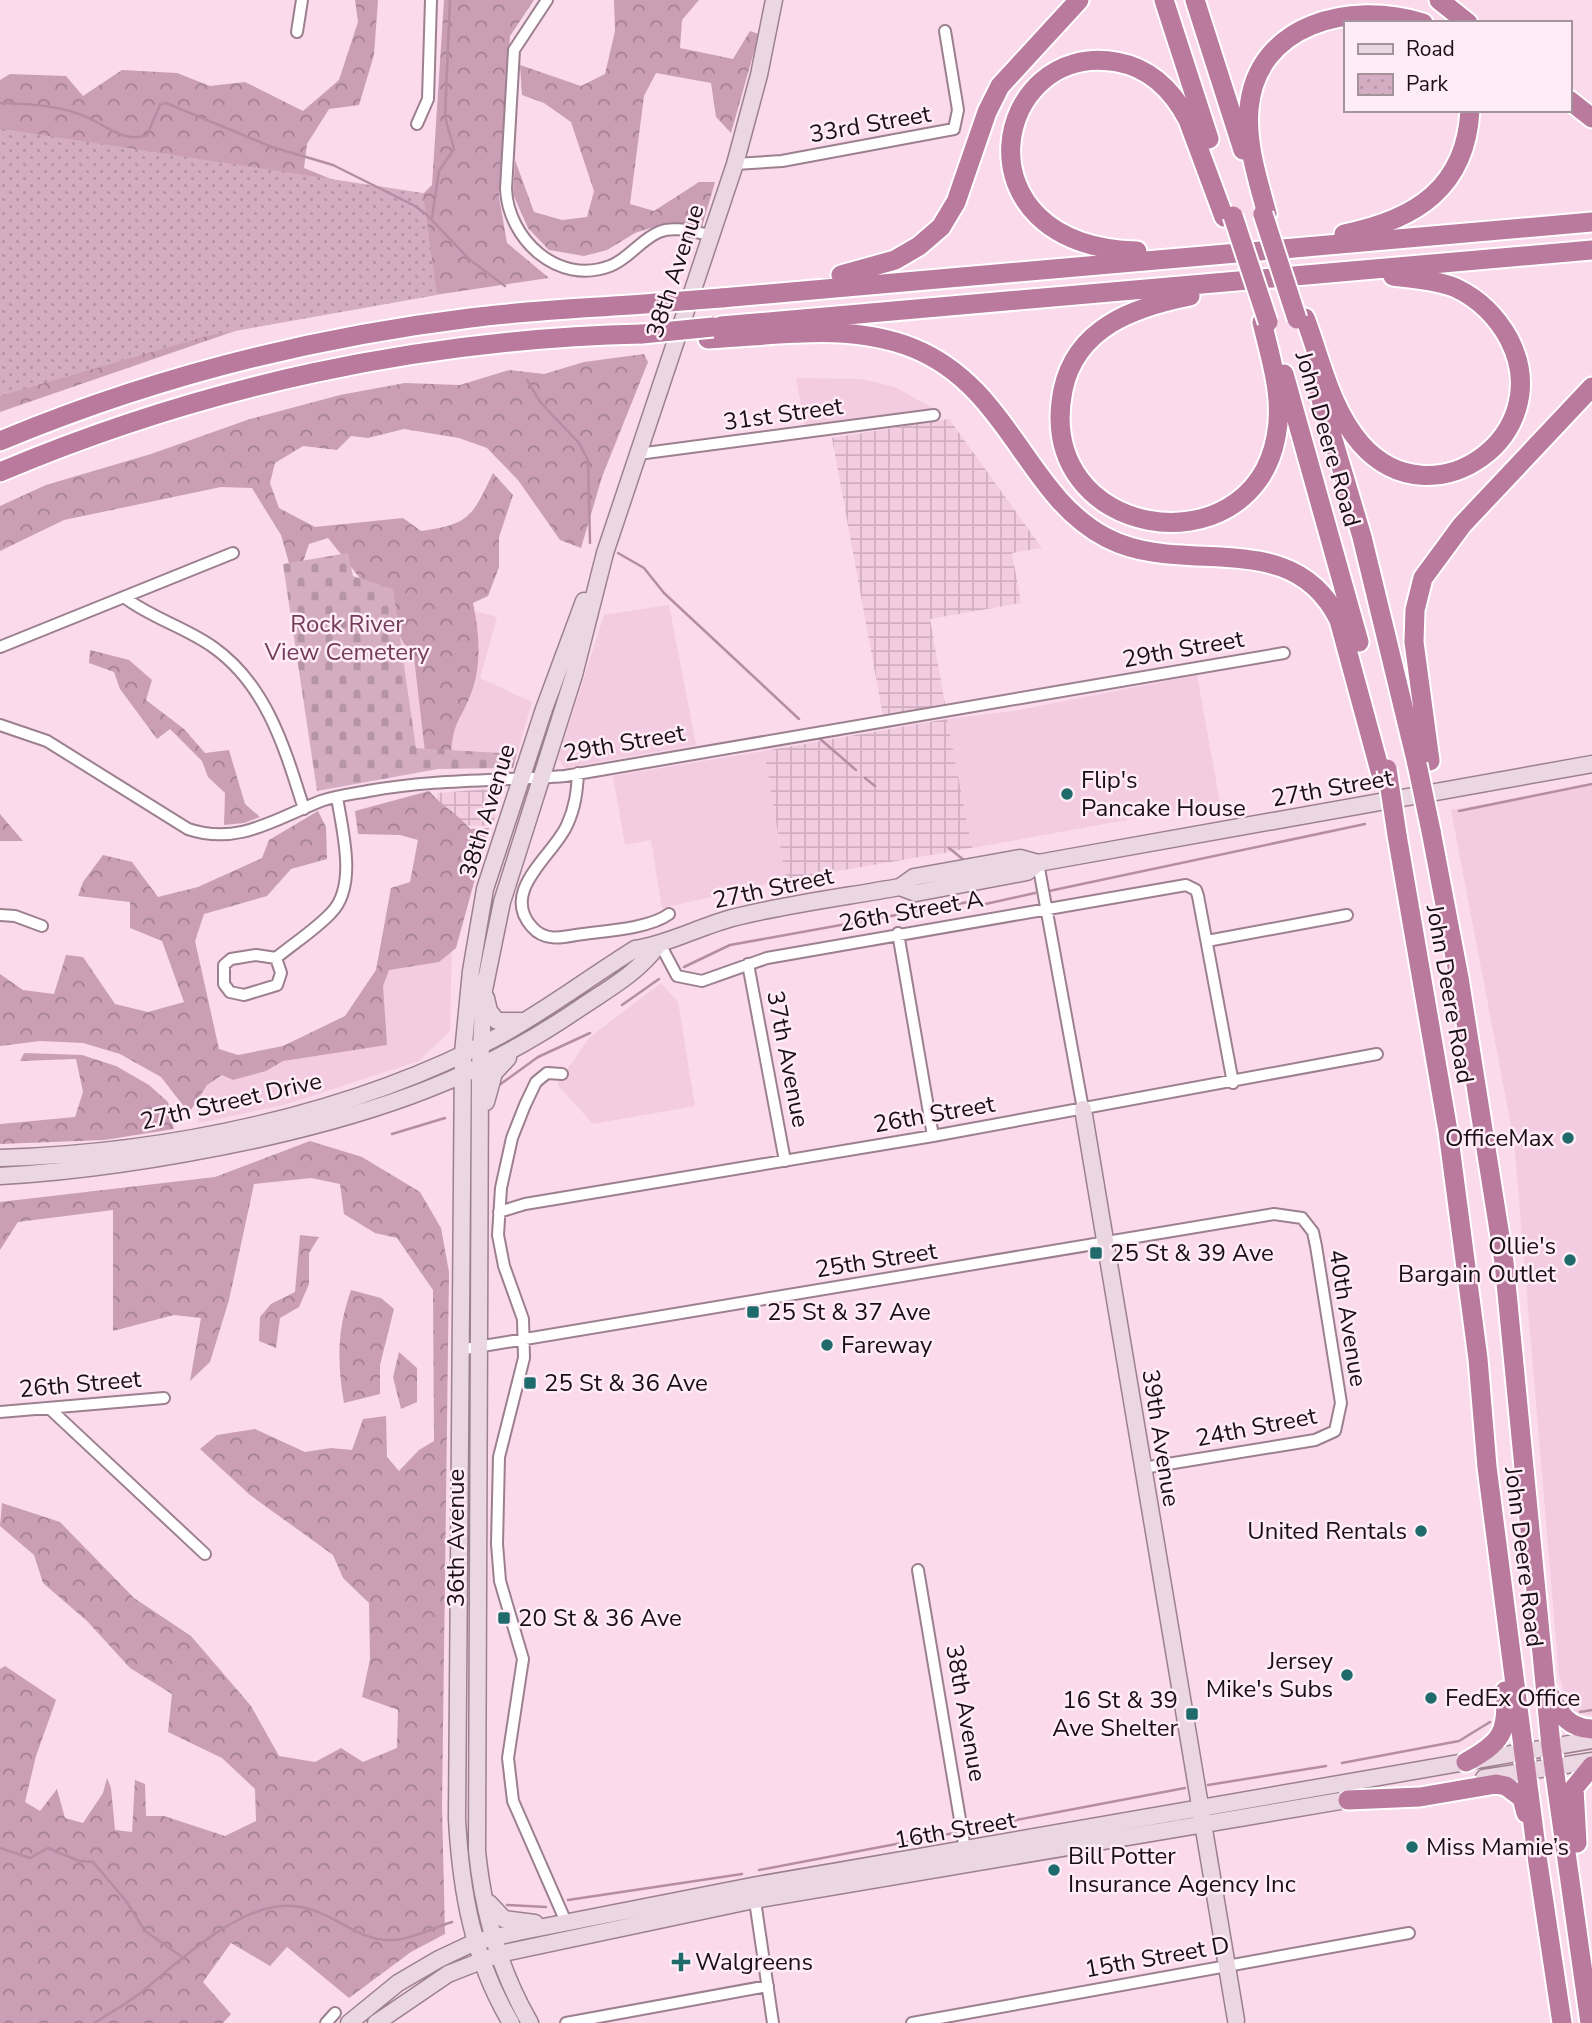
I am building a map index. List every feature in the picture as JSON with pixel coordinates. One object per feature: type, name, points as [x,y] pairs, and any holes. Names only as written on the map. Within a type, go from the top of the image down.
[{"type":"highway","points":[[0,441],[139,388],[311,344],[469,318],[656,303],[720,294],[851,274],[895,260],[929,238],[940,227],[956,202],[987,112],[1000,86],[1079,0]]},
{"type":"highway","points":[[1164,0],[1229,217]]},
{"type":"highway","points":[[1195,0],[1265,214]]},
{"type":"highway","points":[[1438,0],[1465,21]]},
{"type":"highway","points":[[1265,214],[1251,148],[1249,110],[1260,67],[1276,41],[1312,13],[1349,3],[1389,7],[1419,21]]},
{"type":"highway","points":[[1308,275],[1153,303],[1127,313],[1095,334],[1073,361],[1066,378],[1060,413],[1065,447],[1079,477],[1089,490],[1125,515],[1171,524],[1212,515],[1250,489],[1272,453],[1278,422],[1277,384],[1265,322],[1252,261],[1229,217],[1185,113],[1167,89],[1144,71],[1115,62],[1083,62],[1048,77],[1027,98],[1014,122],[1010,141],[1014,177],[1029,207],[1055,232],[1099,248],[1219,254],[1252,261],[1592,222]]},
{"type":"highway","points":[[1571,102],[1592,118]]},
{"type":"highway","points":[[1252,261],[1392,221],[1420,206],[1445,184],[1463,155],[1471,112]]},
{"type":"highway","name":"John Deere Road","points":[[1265,214],[1279,264],[1301,318],[1424,763],[1498,1225],[1551,1746],[1590,2023]]},
{"type":"highway","points":[[0,472],[136,420],[292,377],[449,349],[592,336],[642,337],[710,333],[1592,250]]},
{"type":"highway","points":[[720,294],[1219,254]]},
{"type":"highway","points":[[1301,318],[1342,417],[1375,457],[1404,472],[1441,475],[1465,467],[1492,451],[1510,427],[1520,389],[1512,346],[1497,320],[1469,295],[1439,283],[1343,272]]},
{"type":"highway","name":"John Deere Road","points":[[1265,322],[1340,570],[1368,680],[1397,835],[1448,1131],[1478,1359],[1487,1467],[1538,1863],[1563,2023]]},
{"type":"highway","points":[[710,333],[856,334],[913,348],[940,362],[975,388],[1062,502],[1084,524],[1105,538],[1147,552],[1269,563],[1306,580],[1327,600],[1339,620],[1383,770]]},
{"type":"highway","points":[[1424,763],[1414,642],[1415,610],[1423,578],[1462,525],[1592,387]]},
{"type":"highway","points":[[1466,1762],[1496,1741],[1502,1733],[1507,1717],[1495,1600],[1487,1467]]},
{"type":"highway","points":[[1546,1687],[1564,1718],[1577,1727],[1592,1729]]},
{"type":"highway","points":[[1583,1980],[1586,1916],[1573,1795],[1576,1783],[1592,1764]]},
{"type":"highway","points":[[1348,1800],[1397,1799],[1482,1785],[1506,1786],[1522,1798],[1538,1863]]},
{"type":"main road","name":"38th Avenue","points":[[463,1053],[466,1014],[485,889],[560,662],[605,553],[712,235],[759,75],[774,0]]},
{"type":"main road","name":"38th Avenue","points":[[481,1045],[484,990],[502,902],[574,675],[605,553]]},
{"type":"main road","name":"27th Street","points":[[463,1053],[527,1020],[635,948],[659,945],[683,933],[734,917],[900,887],[916,893],[1027,872],[1038,863],[1592,764]]},
{"type":"main road","name":"27th Street","points":[[462,1077],[522,1045],[645,964],[659,945]]},
{"type":"main road","points":[[484,990],[489,1011],[497,1021],[527,1020]]},
{"type":"main road","points":[[433,1066],[452,1046],[466,1014]]},
{"type":"main road","name":"36th Avenue","points":[[481,1045],[477,1852],[482,1890],[499,1954],[530,2023]]},
{"type":"main road","points":[[480,1114],[497,1067],[522,1045]]},
{"type":"main road","name":"36th Avenue","points":[[463,1053],[457,1819],[461,1873],[475,1942],[495,1996],[511,2023]]},
{"type":"main road","name":"27th Street Drive","points":[[0,1158],[81,1154],[221,1131],[357,1096],[463,1053]]},
{"type":"main road","name":"27th Street Drive","points":[[0,1176],[117,1167],[230,1146],[347,1118],[423,1094],[462,1077]]},
{"type":"main road","points":[[423,1094],[450,1096],[457,1104],[461,1120]]},
{"type":"main road","name":"39th Avenue","points":[[1083,1110],[1236,2020]]},
{"type":"main road","name":"16th Street","points":[[349,2023],[398,1983],[475,1942],[495,1937],[563,1923],[1200,1818],[1466,1762],[1592,1740]]},
{"type":"main road","name":"16th Street","points":[[1200,1818],[1348,1800],[1554,1767],[1592,1764]]},
{"type":"main road","points":[[482,1890],[495,1912],[504,1919],[563,1923]]},
{"type":"main road","name":"16th Street","points":[[376,2023],[415,1993],[480,1960],[753,1893]]},
{"type":"main road","points":[[415,1993],[444,1979],[461,1976],[479,1981],[495,1996]]},
{"type":"street","points":[[298,33],[302,0]]},
{"type":"street","points":[[417,124],[428,99],[431,0]]},
{"type":"street","points":[[547,0],[514,50],[507,209],[526,245],[544,258],[581,269],[600,268],[618,262],[658,232],[670,229],[712,235]]},
{"type":"street","name":"33rd Street","points":[[734,164],[782,161],[954,130],[958,110],[945,31]]},
{"type":"street","name":"31st Street","points":[[638,454],[934,415]]},
{"type":"street","points":[[0,647],[233,554]]},
{"type":"street","points":[[124,597],[155,618],[214,648],[244,675],[274,722],[304,809]]},
{"type":"street","name":"29th Street","points":[[0,725],[47,741],[176,823],[197,832],[239,835],[337,797],[420,783],[578,774],[1284,653]]},
{"type":"street","points":[[578,774],[575,808],[566,828],[526,885],[523,902],[527,921],[537,933],[554,938],[649,922],[669,914]]},
{"type":"street","points":[[276,958],[281,973],[277,985],[271,989],[237,996],[224,984],[223,969],[231,959],[256,955],[276,958],[332,912],[343,893],[343,839],[337,797]]},
{"type":"street","name":"39th Avenue","points":[[1038,863],[1083,1110]]},
{"type":"street","name":"26th Street A","points":[[659,945],[671,971],[684,979],[702,981],[748,964],[898,933],[1176,886],[1192,887],[1198,896],[1207,941]]},
{"type":"street","points":[[0,915],[15,916],[42,926]]},
{"type":"street","points":[[1233,1083],[1207,941],[1347,915]]},
{"type":"street","points":[[898,933],[933,1136]]},
{"type":"street","name":"37th Avenue","points":[[748,964],[785,1161]]},
{"type":"street","name":"26th Street","points":[[499,1212],[525,1204],[1083,1110],[1377,1054]]},
{"type":"street","name":"36th Avenue","points":[[562,1074],[547,1073],[532,1088],[512,1138],[499,1212],[501,1254],[520,1310],[524,1358],[503,1440],[497,1489],[500,1581],[523,1659],[509,1771],[519,1818],[563,1923]]},
{"type":"street","name":"25th Street","points":[[459,1350],[1274,1214],[1299,1217]]},
{"type":"street","name":"40th Avenue","points":[[1299,1217],[1308,1223],[1316,1246],[1341,1403],[1340,1418],[1335,1431]]},
{"type":"street","name":"26th Street","points":[[0,1412],[164,1398]]},
{"type":"street","points":[[49,1408],[205,1554]]},
{"type":"street","name":"24th Street","points":[[1143,1468],[1315,1440],[1335,1431]]},
{"type":"street","name":"38th Avenue","points":[[918,1570],[967,1858]]},
{"type":"street","points":[[753,1893],[773,2023]]},
{"type":"street","name":"15th Street D","points":[[912,2023],[1409,1933]]},
{"type":"street","points":[[566,2023],[768,1986]]},
{"type":"street","points":[[327,2023],[335,2013]]},
{"type":"shaded area","points":[[796,378],[861,379],[895,387],[936,410],[805,427]]},
{"type":"shaded area","points":[[949,419],[1042,548],[1012,553],[1021,603],[930,619],[945,704],[883,716],[832,438]]},
{"type":"shaded area","points":[[393,589],[497,617],[480,678],[532,702],[517,754],[416,748]]},
{"type":"shaded area","points":[[669,605],[696,745],[565,768],[558,759],[604,615]]},
{"type":"shaded area","points":[[1197,675],[1220,803],[972,848],[947,719],[1014,711]]},
{"type":"shaded area","points":[[947,719],[972,848],[786,880],[764,751]]},
{"type":"shaded area","points":[[764,751],[786,880],[662,908],[651,840],[625,845],[613,776]]},
{"type":"shaded area","points":[[1592,785],[1592,1716],[1570,1710],[1559,1676],[1514,1141],[1451,810]]},
{"type":"shaded area","points":[[501,788],[493,826],[436,825],[437,793]]},
{"type":"shaded area","points":[[452,941],[450,1031],[419,1061],[287,1104],[199,1123],[191,1075],[382,1038],[379,951]]},
{"type":"shaded area","points":[[661,983],[678,1002],[695,1106],[593,1124],[557,1084],[589,1038]]},
{"type":"green space","points":[[355,0],[378,0],[374,55],[359,105],[329,109],[307,144],[304,168],[407,210],[432,185],[444,0],[534,0],[510,36],[499,197],[507,243],[549,278],[267,320],[0,412],[0,80],[10,74],[66,76],[83,96],[122,70],[177,73],[210,86],[245,82],[303,111],[339,80],[358,22]]},
{"type":"green space","points":[[614,0],[699,0],[682,20],[680,48],[733,59],[750,31],[759,34],[731,133],[716,117],[711,83],[656,73],[644,96],[630,204],[654,211],[699,182],[715,182],[702,227],[660,225],[635,233],[607,250],[584,256],[549,250],[528,228],[513,194],[515,160],[534,212],[562,220],[587,217],[594,191],[571,122],[544,103],[522,95],[520,65],[581,86],[605,74],[615,31]]},
{"type":"green space","points":[[0,130],[423,193],[437,295],[207,336],[0,396]]},
{"type":"green space","points":[[644,354],[648,362],[602,477],[581,548],[560,540],[518,480],[487,448],[459,438],[404,429],[368,438],[351,436],[337,450],[303,446],[275,463],[270,483],[279,508],[315,527],[403,518],[421,531],[450,525],[468,516],[493,473],[513,495],[499,537],[499,567],[488,596],[473,603],[478,636],[477,669],[472,691],[456,727],[451,754],[425,752],[413,649],[404,644],[387,612],[328,538],[309,544],[300,571],[291,570],[281,535],[252,488],[221,487],[64,520],[0,551],[0,506],[46,485],[151,454],[250,419],[340,395],[405,383],[460,385],[509,370],[544,374],[584,362]]},
{"type":"green space","name":"Rock River View Cemetery","points":[[348,553],[353,576],[393,589],[416,748],[517,754],[513,768],[438,769],[317,791],[283,564]]},
{"type":"green space","points":[[90,650],[129,660],[152,680],[146,700],[184,729],[205,753],[229,750],[245,804],[260,817],[244,823],[224,825],[225,793],[208,777],[202,761],[170,729],[157,739],[120,689],[114,672],[89,663]]},
{"type":"green space","points":[[429,791],[470,829],[489,828],[456,948],[439,962],[389,970],[383,986],[387,1045],[283,1061],[266,1071],[233,1080],[222,1075],[207,1085],[189,1113],[161,1077],[120,1054],[83,1043],[40,1041],[0,1046],[0,974],[23,990],[54,994],[66,955],[83,957],[115,1004],[148,1012],[184,1002],[162,941],[130,928],[130,902],[78,896],[83,882],[103,855],[132,862],[158,897],[198,887],[262,858],[269,840],[318,811],[326,827],[327,859],[291,869],[267,896],[204,914],[195,941],[219,1049],[238,1055],[283,1046],[345,1016],[376,970],[391,888],[410,882],[418,840],[400,835],[358,834],[355,811]]},
{"type":"green space","points":[[0,814],[23,841],[0,841]]},
{"type":"green space","points":[[24,1053],[82,1055],[116,1066],[149,1085],[168,1102],[174,1129],[104,1140],[0,1144],[0,1124],[75,1117],[83,1092],[76,1059],[20,1061]]},
{"type":"green space","points":[[310,1141],[362,1157],[420,1192],[441,1228],[449,1272],[442,1806],[445,1934],[411,1952],[349,1998],[287,1947],[270,1966],[231,1943],[203,1982],[231,2014],[223,2023],[0,2023],[0,1669],[5,1666],[56,1700],[36,1756],[25,1802],[40,1811],[57,1789],[65,1818],[83,1823],[103,1793],[107,1778],[111,1788],[115,1830],[132,1832],[135,1780],[145,1784],[146,1816],[164,1816],[225,1836],[256,1821],[255,1789],[222,1758],[168,1732],[172,1694],[130,1668],[87,1621],[43,1583],[34,1555],[0,1526],[2,1503],[60,1522],[134,1598],[191,1636],[251,1706],[279,1756],[315,1762],[341,1748],[363,1762],[397,1748],[398,1710],[362,1697],[370,1659],[369,1603],[343,1578],[333,1555],[250,1495],[200,1449],[217,1435],[255,1429],[305,1452],[331,1448],[352,1450],[363,1419],[386,1416],[387,1457],[399,1471],[419,1450],[434,1441],[433,1290],[397,1238],[375,1233],[344,1214],[340,1184],[311,1178],[254,1184],[229,1300],[210,1362],[190,1381],[201,1318],[174,1315],[113,1331],[113,1210],[18,1222],[0,1250],[0,1202],[215,1177]]},
{"type":"green space","points":[[300,1235],[319,1237],[309,1253],[309,1284],[299,1307],[280,1318],[276,1348],[259,1341],[260,1317],[271,1304],[295,1292]]},
{"type":"green space","points":[[351,1290],[381,1298],[394,1309],[380,1365],[380,1394],[344,1403],[340,1346],[343,1319]]},
{"type":"green space","points":[[399,1352],[417,1368],[417,1402],[401,1409],[393,1377]]},
{"type":"waterway","points":[[432,218],[439,171],[454,149],[445,117],[450,0]]},
{"type":"waterway","points":[[0,103],[58,108],[80,114],[132,137],[147,135],[160,105],[166,103],[272,147],[333,165],[415,206],[470,260],[505,286]]},
{"type":"waterway","points":[[527,380],[541,403],[579,443],[588,460],[590,543]]},
{"type":"waterway","points":[[618,553],[644,568],[664,593],[799,719]]},
{"type":"waterway","points":[[819,738],[856,770]]},
{"type":"waterway","points":[[865,778],[875,786]]},
{"type":"waterway","points":[[1459,811],[1592,784]]},
{"type":"waterway","points":[[1049,891],[1365,824]]},
{"type":"waterway","points":[[949,848],[965,861]]},
{"type":"waterway","points":[[971,892],[974,903],[981,905],[1035,893]]},
{"type":"waterway","points":[[684,967],[730,945],[974,901]]},
{"type":"waterway","points":[[622,1005],[659,979]]},
{"type":"waterway","points":[[498,1086],[538,1057],[590,1033]]},
{"type":"waterway","points":[[392,1134],[445,1118]]},
{"type":"waterway","points":[[1580,1712],[1592,1710]]},
{"type":"waterway","points":[[1342,1763],[1459,1741],[1490,1722]]},
{"type":"waterway","points":[[1208,1785],[1326,1766]]},
{"type":"waterway","points":[[974,1828],[1185,1788]]},
{"type":"waterway","points":[[759,1870],[954,1833]]},
{"type":"waterway","points":[[0,1848],[30,1858],[48,1848],[79,1861],[93,1862],[126,1901],[145,1931],[181,1956]]},
{"type":"waterway","points":[[568,1900],[742,1874]]},
{"type":"waterway","points":[[507,1905],[546,1907]]},
{"type":"waterway","points":[[94,2023],[137,1995],[212,1936],[252,1913],[272,1907],[307,1908],[378,1939],[406,1938],[452,1922]]},
{"type":"place","name":"Flip's Pancake House","points":[[1067,794]]},
{"type":"place","name":"OfficeMax","points":[[1568,1138]]},
{"type":"place","name":"25 St & 39 Ave","points":[[1096,1253]]},
{"type":"place","name":"Ollie's Bargain Outlet","points":[[1570,1260]]},
{"type":"place","name":"25 St & 37 Ave","points":[[753,1312]]},
{"type":"place","name":"Fareway","points":[[827,1345]]},
{"type":"place","name":"25 St & 36 Ave","points":[[530,1383]]},
{"type":"place","name":"United Rentals","points":[[1421,1531]]},
{"type":"place","name":"20 St & 36 Ave","points":[[504,1618]]},
{"type":"place","name":"Jersey Mike's Subs","points":[[1347,1675]]},
{"type":"place","name":"FedEx Office","points":[[1431,1698]]},
{"type":"place","name":"16 St & 39 Ave Shelter","points":[[1192,1714]]},
{"type":"place","name":"Miss Mamie’s","points":[[1412,1847]]},
{"type":"place","name":"Bill Potter Insurance Agency Inc","points":[[1054,1870]]},
{"type":"place","name":"Walgreens","points":[[681,1962]]}]
